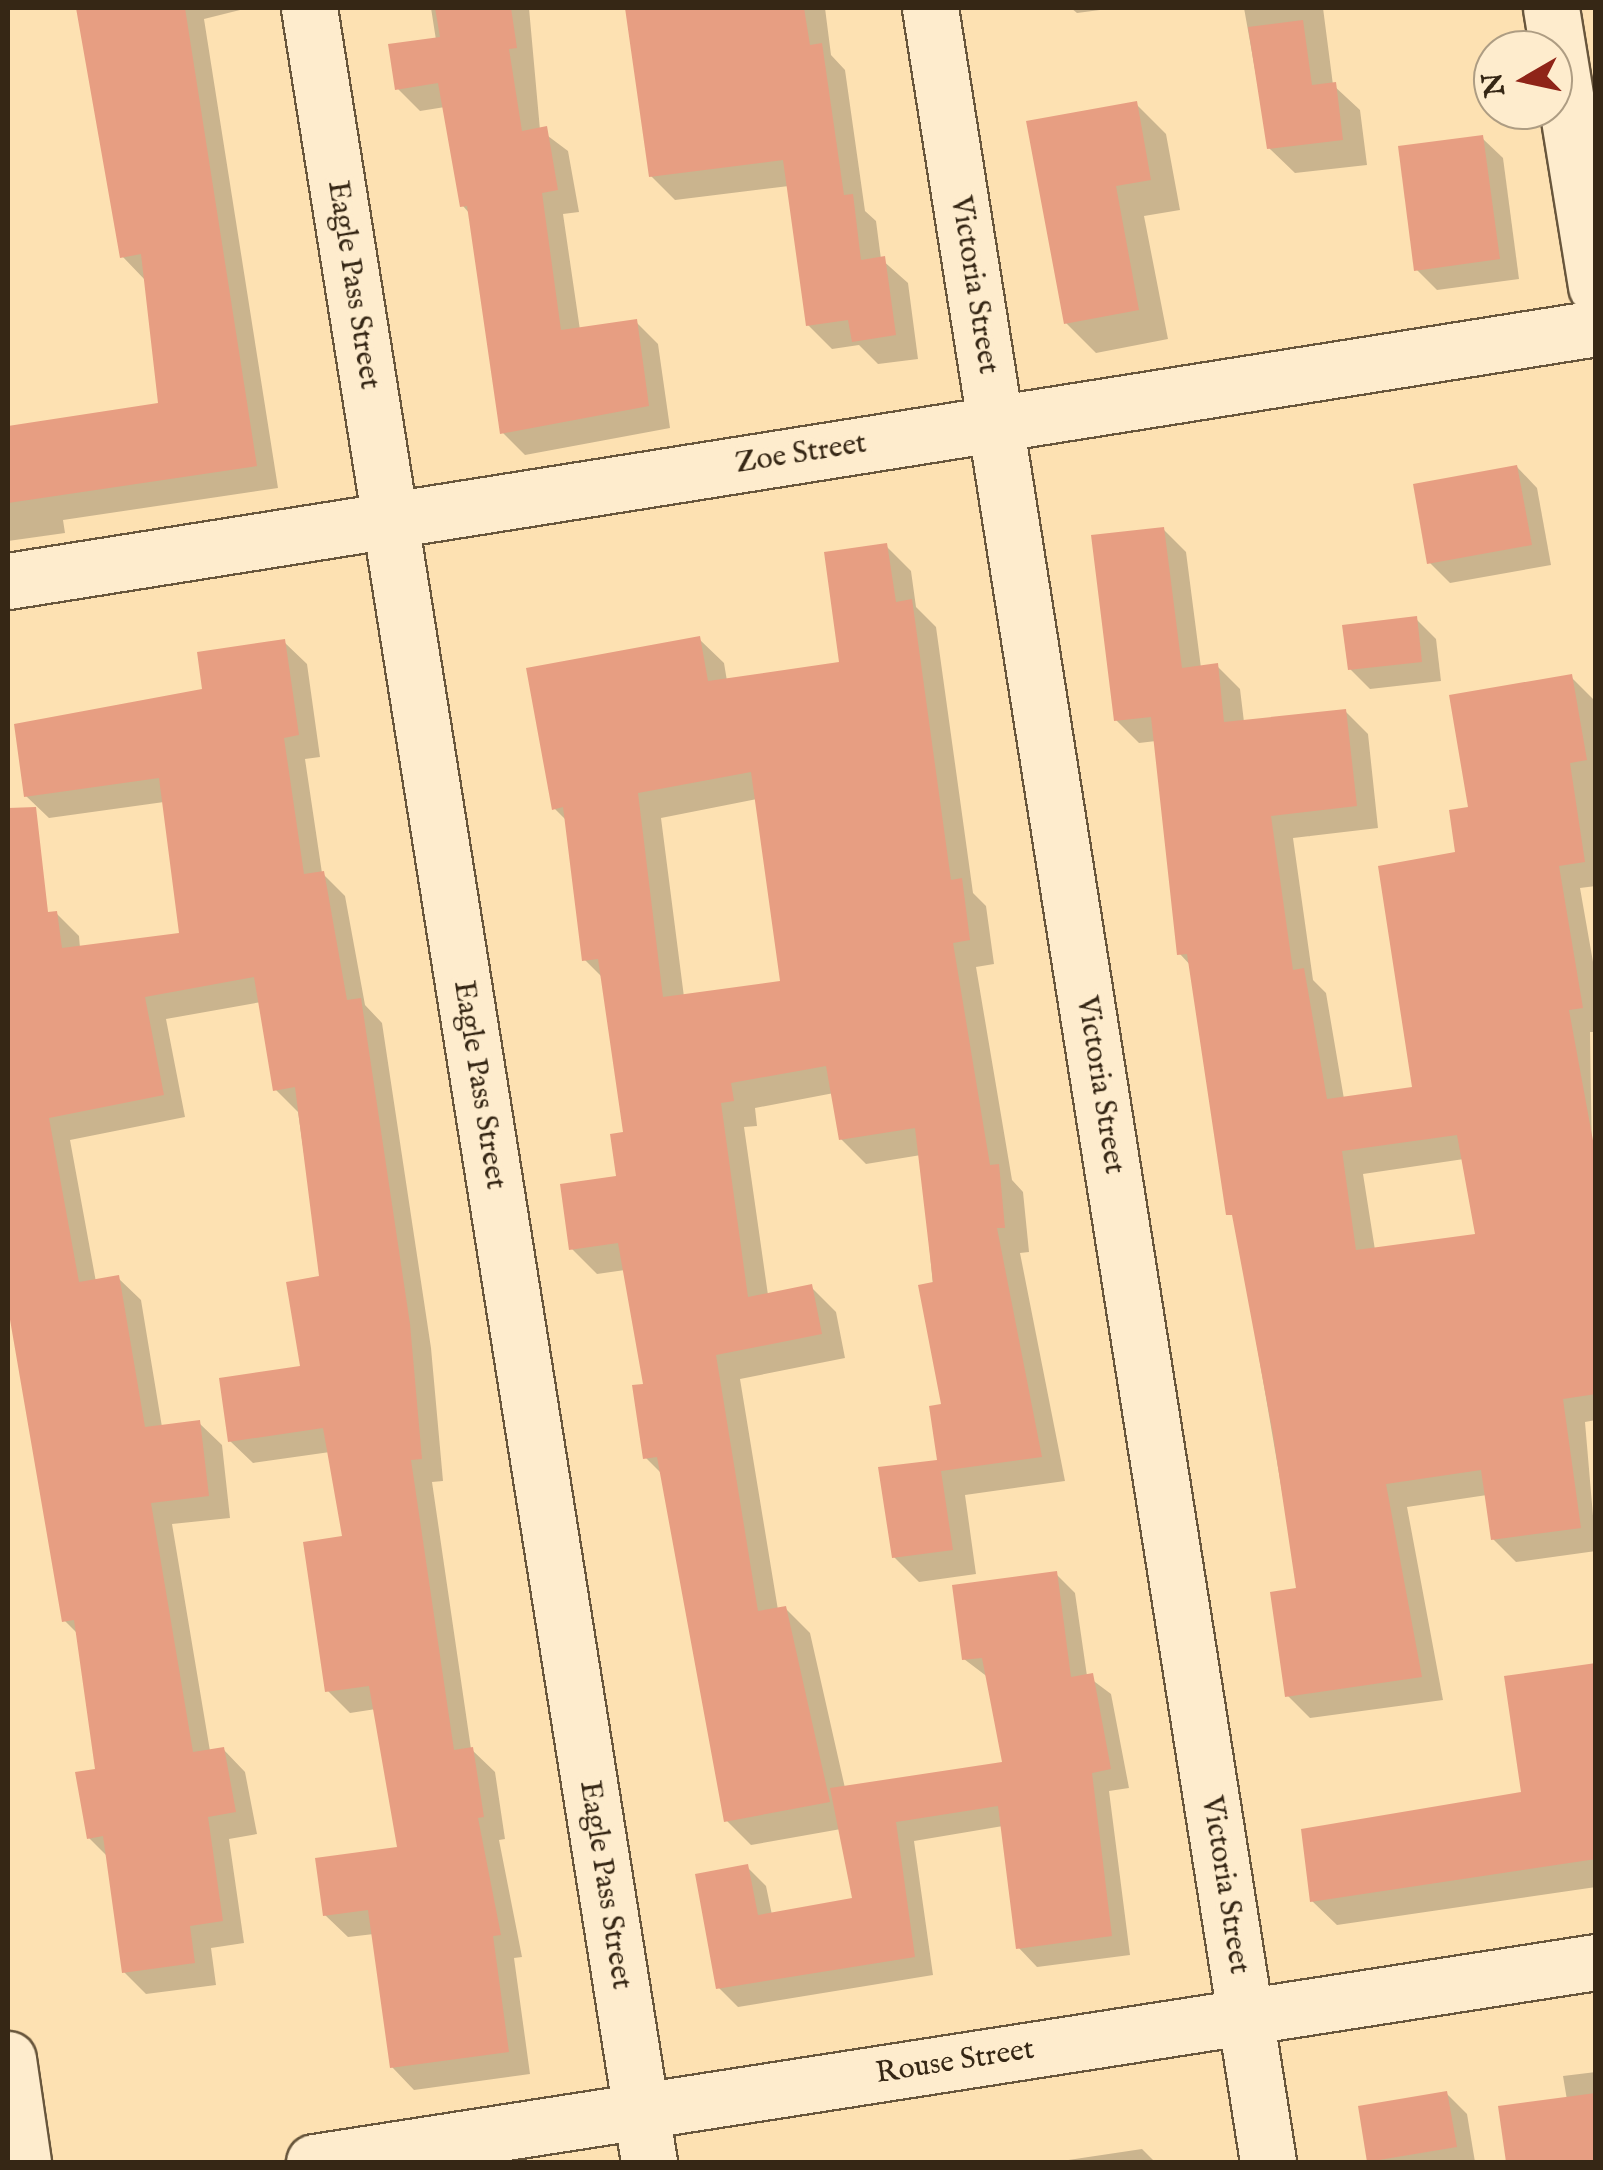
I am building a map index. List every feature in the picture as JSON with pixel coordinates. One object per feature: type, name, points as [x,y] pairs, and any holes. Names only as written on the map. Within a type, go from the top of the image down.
[{"type":"street","name":"Eagle Pass Street","points":[[309,8],[645,2137]]},
{"type":"street","name":"Victoria Street","points":[[930,8],[1268,2162]]},
{"type":"street","points":[[1551,8],[1596,286]]},
{"type":"street","name":"Zoe Street","points":[[8,581],[1596,328]]},
{"type":"street","name":"Rouse Street","points":[[314,2162],[645,2137],[1245,2017],[1596,1962]]},
{"type":"street","points":[[8,2059],[23,2162]]},
{"type":"building","points":[[76,8],[185,8],[257,466],[8,503],[8,426],[158,403],[141,254],[120,258]]},
{"type":"building","points":[[435,8],[511,8],[517,48],[509,49],[522,131],[547,126],[558,190],[542,193],[561,330],[637,319],[649,406],[500,434],[467,206],[460,207],[438,83],[395,90],[388,44],[440,37]]},
{"type":"building","points":[[625,8],[804,8],[810,45],[822,43],[844,195],[853,194],[861,260],[885,256],[896,335],[852,342],[848,320],[806,326],[783,160],[649,177]]},
{"type":"building","points":[[1303,20],[1312,85],[1336,82],[1343,140],[1267,149],[1248,27]]},
{"type":"building","points":[[1137,101],[1151,180],[1116,186],[1139,310],[1064,324],[1026,121]]},
{"type":"building","points":[[1483,135],[1500,259],[1414,271],[1398,146]]},
{"type":"building","points":[[1517,465],[1532,545],[1427,564],[1413,484]]},
{"type":"building","points":[[1164,527],[1182,668],[1218,663],[1224,722],[1346,709],[1357,806],[1271,816],[1293,970],[1304,968],[1327,1099],[1412,1087],[1378,866],[1455,852],[1449,810],[1468,807],[1449,695],[1572,674],[1587,760],[1570,763],[1585,862],[1559,866],[1583,1008],[1569,1010],[1596,1157],[1596,1394],[1563,1399],[1581,1528],[1491,1540],[1481,1470],[1386,1484],[1422,1677],[1285,1697],[1270,1592],[1296,1588],[1273,1434],[1232,1215],[1226,1215],[1187,954],[1177,955],[1151,717],[1114,721],[1091,535]],"holes":[[[1457,1135],[1475,1234],[1356,1250],[1342,1151]]]},
{"type":"building","points":[[887,543],[896,602],[912,599],[951,880],[962,878],[970,940],[953,943],[990,1165],[999,1164],[1005,1228],[997,1228],[1042,1457],[941,1471],[953,1550],[892,1558],[878,1467],[937,1460],[929,1406],[941,1404],[918,1285],[933,1282],[915,1128],[839,1140],[826,1066],[731,1083],[734,1101],[721,1103],[748,1297],[812,1284],[822,1334],[716,1355],[758,1611],[786,1606],[830,1802],[724,1822],[657,1457],[643,1459],[632,1385],[643,1384],[618,1243],[569,1250],[560,1184],[616,1176],[610,1134],[623,1132],[598,959],[582,961],[563,807],[552,810],[526,668],[700,636],[708,681],[839,662],[824,552]],"holes":[[[751,772],[780,981],[663,997],[638,793]]]},
{"type":"building","points":[[1417,616],[1422,662],[1348,670],[1342,625]]},
{"type":"building","points":[[285,639],[299,735],[284,738],[304,874],[324,871],[347,1000],[361,998],[410,1324],[422,1459],[411,1460],[454,1750],[473,1747],[484,1817],[478,1818],[501,1935],[493,1936],[509,2052],[390,2068],[368,1910],[323,1916],[315,1858],[397,1847],[369,1686],[325,1692],[303,1542],[342,1536],[323,1428],[228,1442],[219,1378],[300,1366],[286,1282],[319,1276],[295,1087],[273,1091],[254,977],[145,997],[164,1095],[49,1118],[79,1282],[119,1275],[145,1427],[200,1420],[209,1496],[151,1503],[193,1752],[224,1747],[236,1812],[208,1817],[223,1921],[190,1926],[195,1963],[122,1973],[103,1836],[87,1839],[75,1772],[95,1769],[74,1620],[62,1622],[8,1308],[8,808],[36,807],[48,912],[57,911],[62,948],[179,933],[159,778],[24,797],[14,724],[202,689],[197,652]]},
{"type":"building","points":[[1057,1571],[1071,1677],[1093,1673],[1111,1769],[1092,1773],[1112,1936],[1016,1949],[998,1806],[896,1822],[915,1957],[716,1989],[695,1874],[748,1864],[758,1915],[852,1898],[830,1788],[1002,1762],[982,1658],[962,1660],[952,1585]]},
{"type":"building","points":[[1596,1663],[1596,1859],[1310,1902],[1301,1829],[1521,1792],[1504,1676]]},
{"type":"building","points":[[1447,2091],[1457,2147],[1367,2162],[1358,2106]]},
{"type":"building","points":[[1596,2093],[1596,2162],[1506,2162],[1498,2106]]}]
